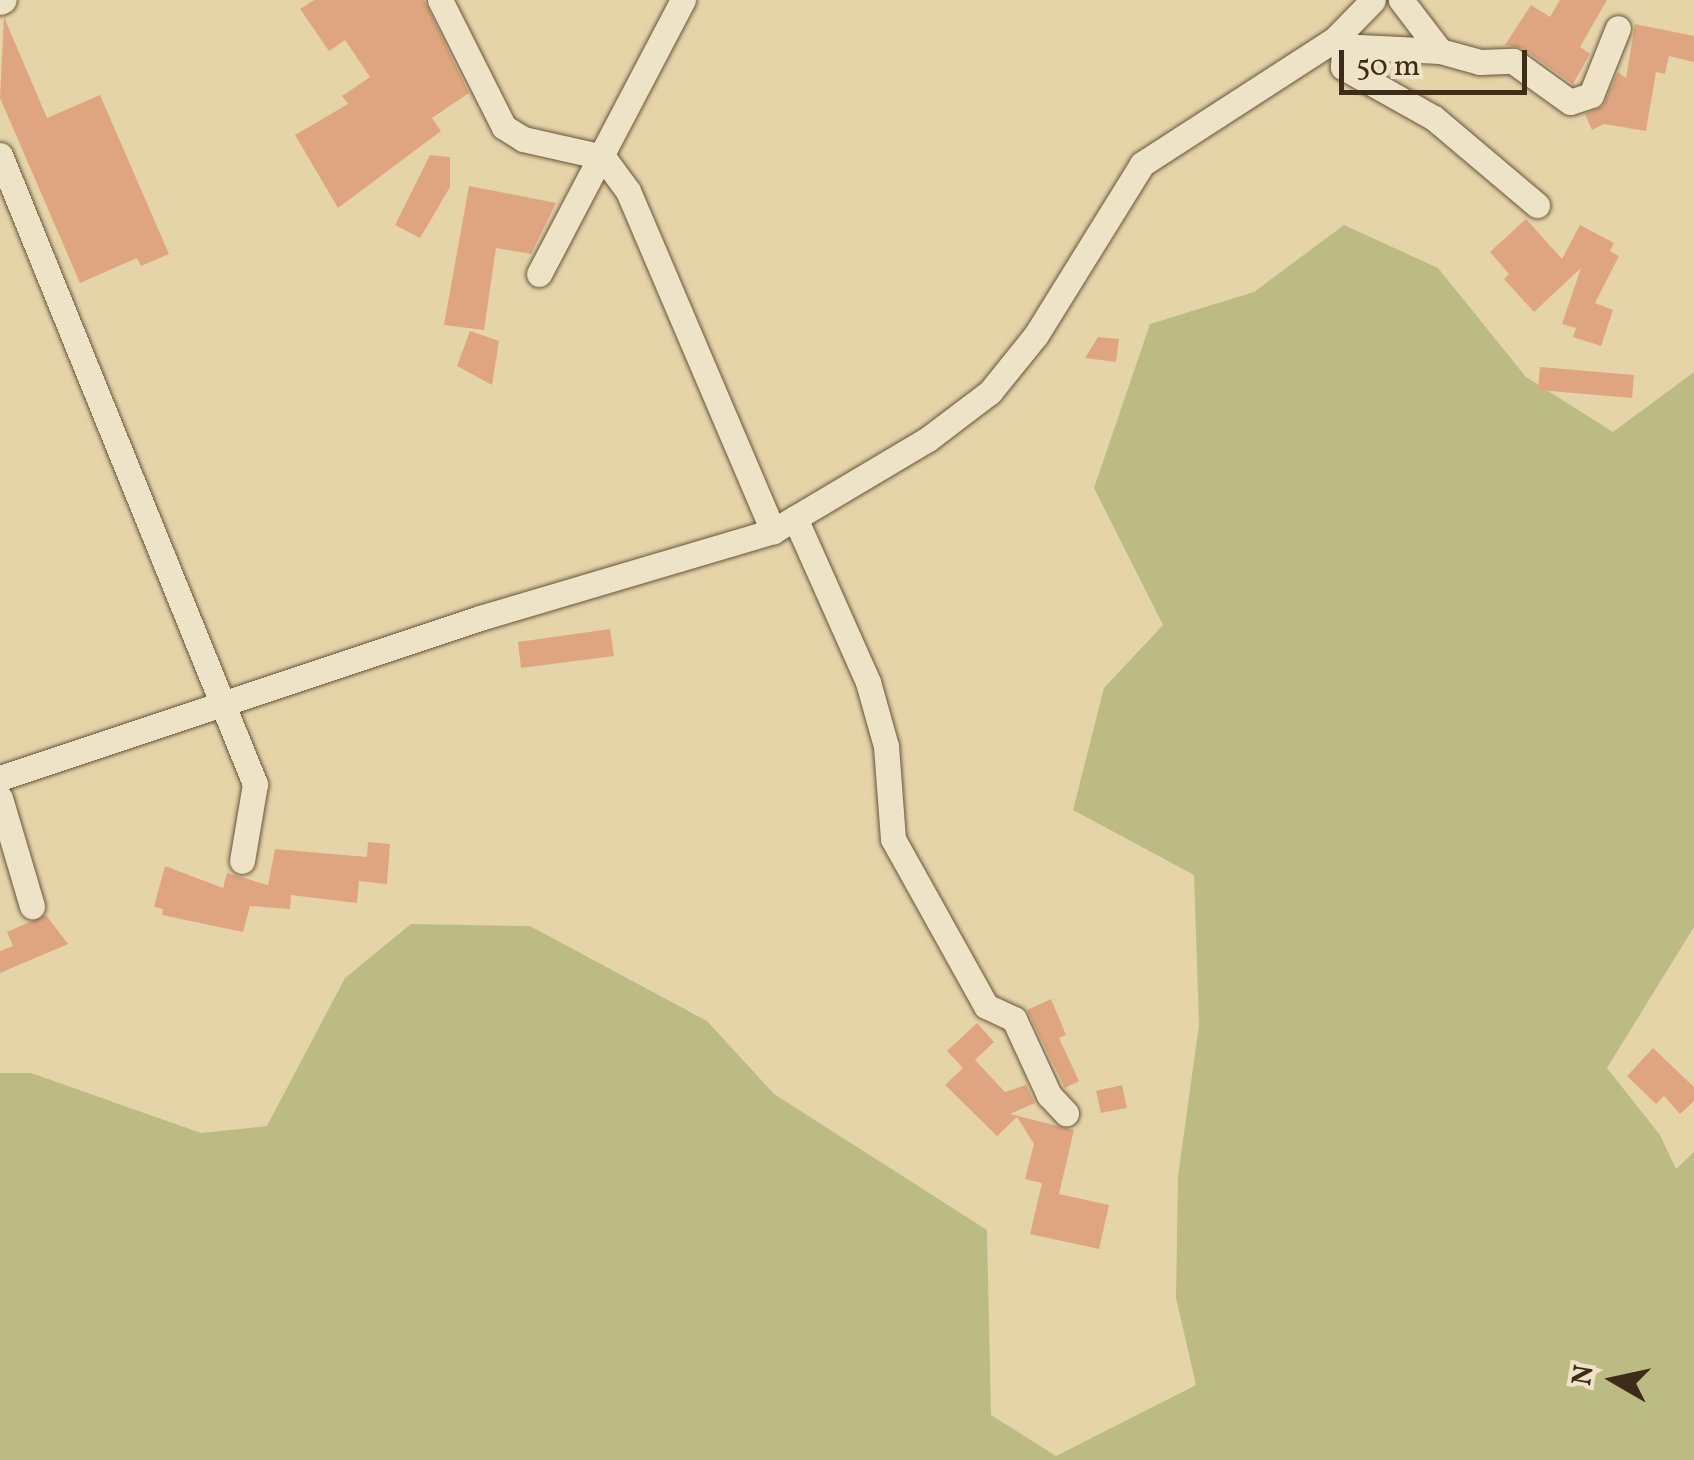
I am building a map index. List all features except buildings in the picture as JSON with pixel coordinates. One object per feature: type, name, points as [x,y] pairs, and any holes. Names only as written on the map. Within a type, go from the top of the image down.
[{"type":"street","points":[[440,0],[504,127],[523,139],[603,157],[628,191],[784,525],[868,682],[886,746],[893,840],[986,1006],[1014,1019],[1049,1095],[1066,1113]]},
{"type":"street","points":[[539,274],[683,0]]},
{"type":"street","points":[[0,778],[226,700],[784,525],[928,438],[990,392],[1036,336],[1142,164],[1335,39],[1372,0]]},
{"type":"street","points":[[1401,0],[1440,50]]},
{"type":"street","points":[[1538,205],[1434,118],[1343,67],[1344,52],[1358,47],[1440,50],[1480,62],[1513,62],[1570,102],[1590,96],[1618,28]]},
{"type":"street","points":[[0,155],[226,700],[256,784],[242,861]]},
{"type":"street","points":[[0,798],[32,906]]},
{"type":"shaded area","points":[[1344,225],[1438,268],[1526,377],[1613,432],[1694,372],[1694,927],[1607,1068],[1660,1135],[1676,1169],[1694,1152],[1694,1460],[0,1460],[0,1073],[31,1073],[201,1133],[267,1126],[345,978],[411,924],[530,926],[707,1021],[774,1094],[987,1230],[991,1415],[1056,1456],[1196,1385],[1176,1298],[1178,1176],[1199,1025],[1194,875],[1073,810],[1104,688],[1163,625],[1094,488],[1150,324],[1254,292]]}]
